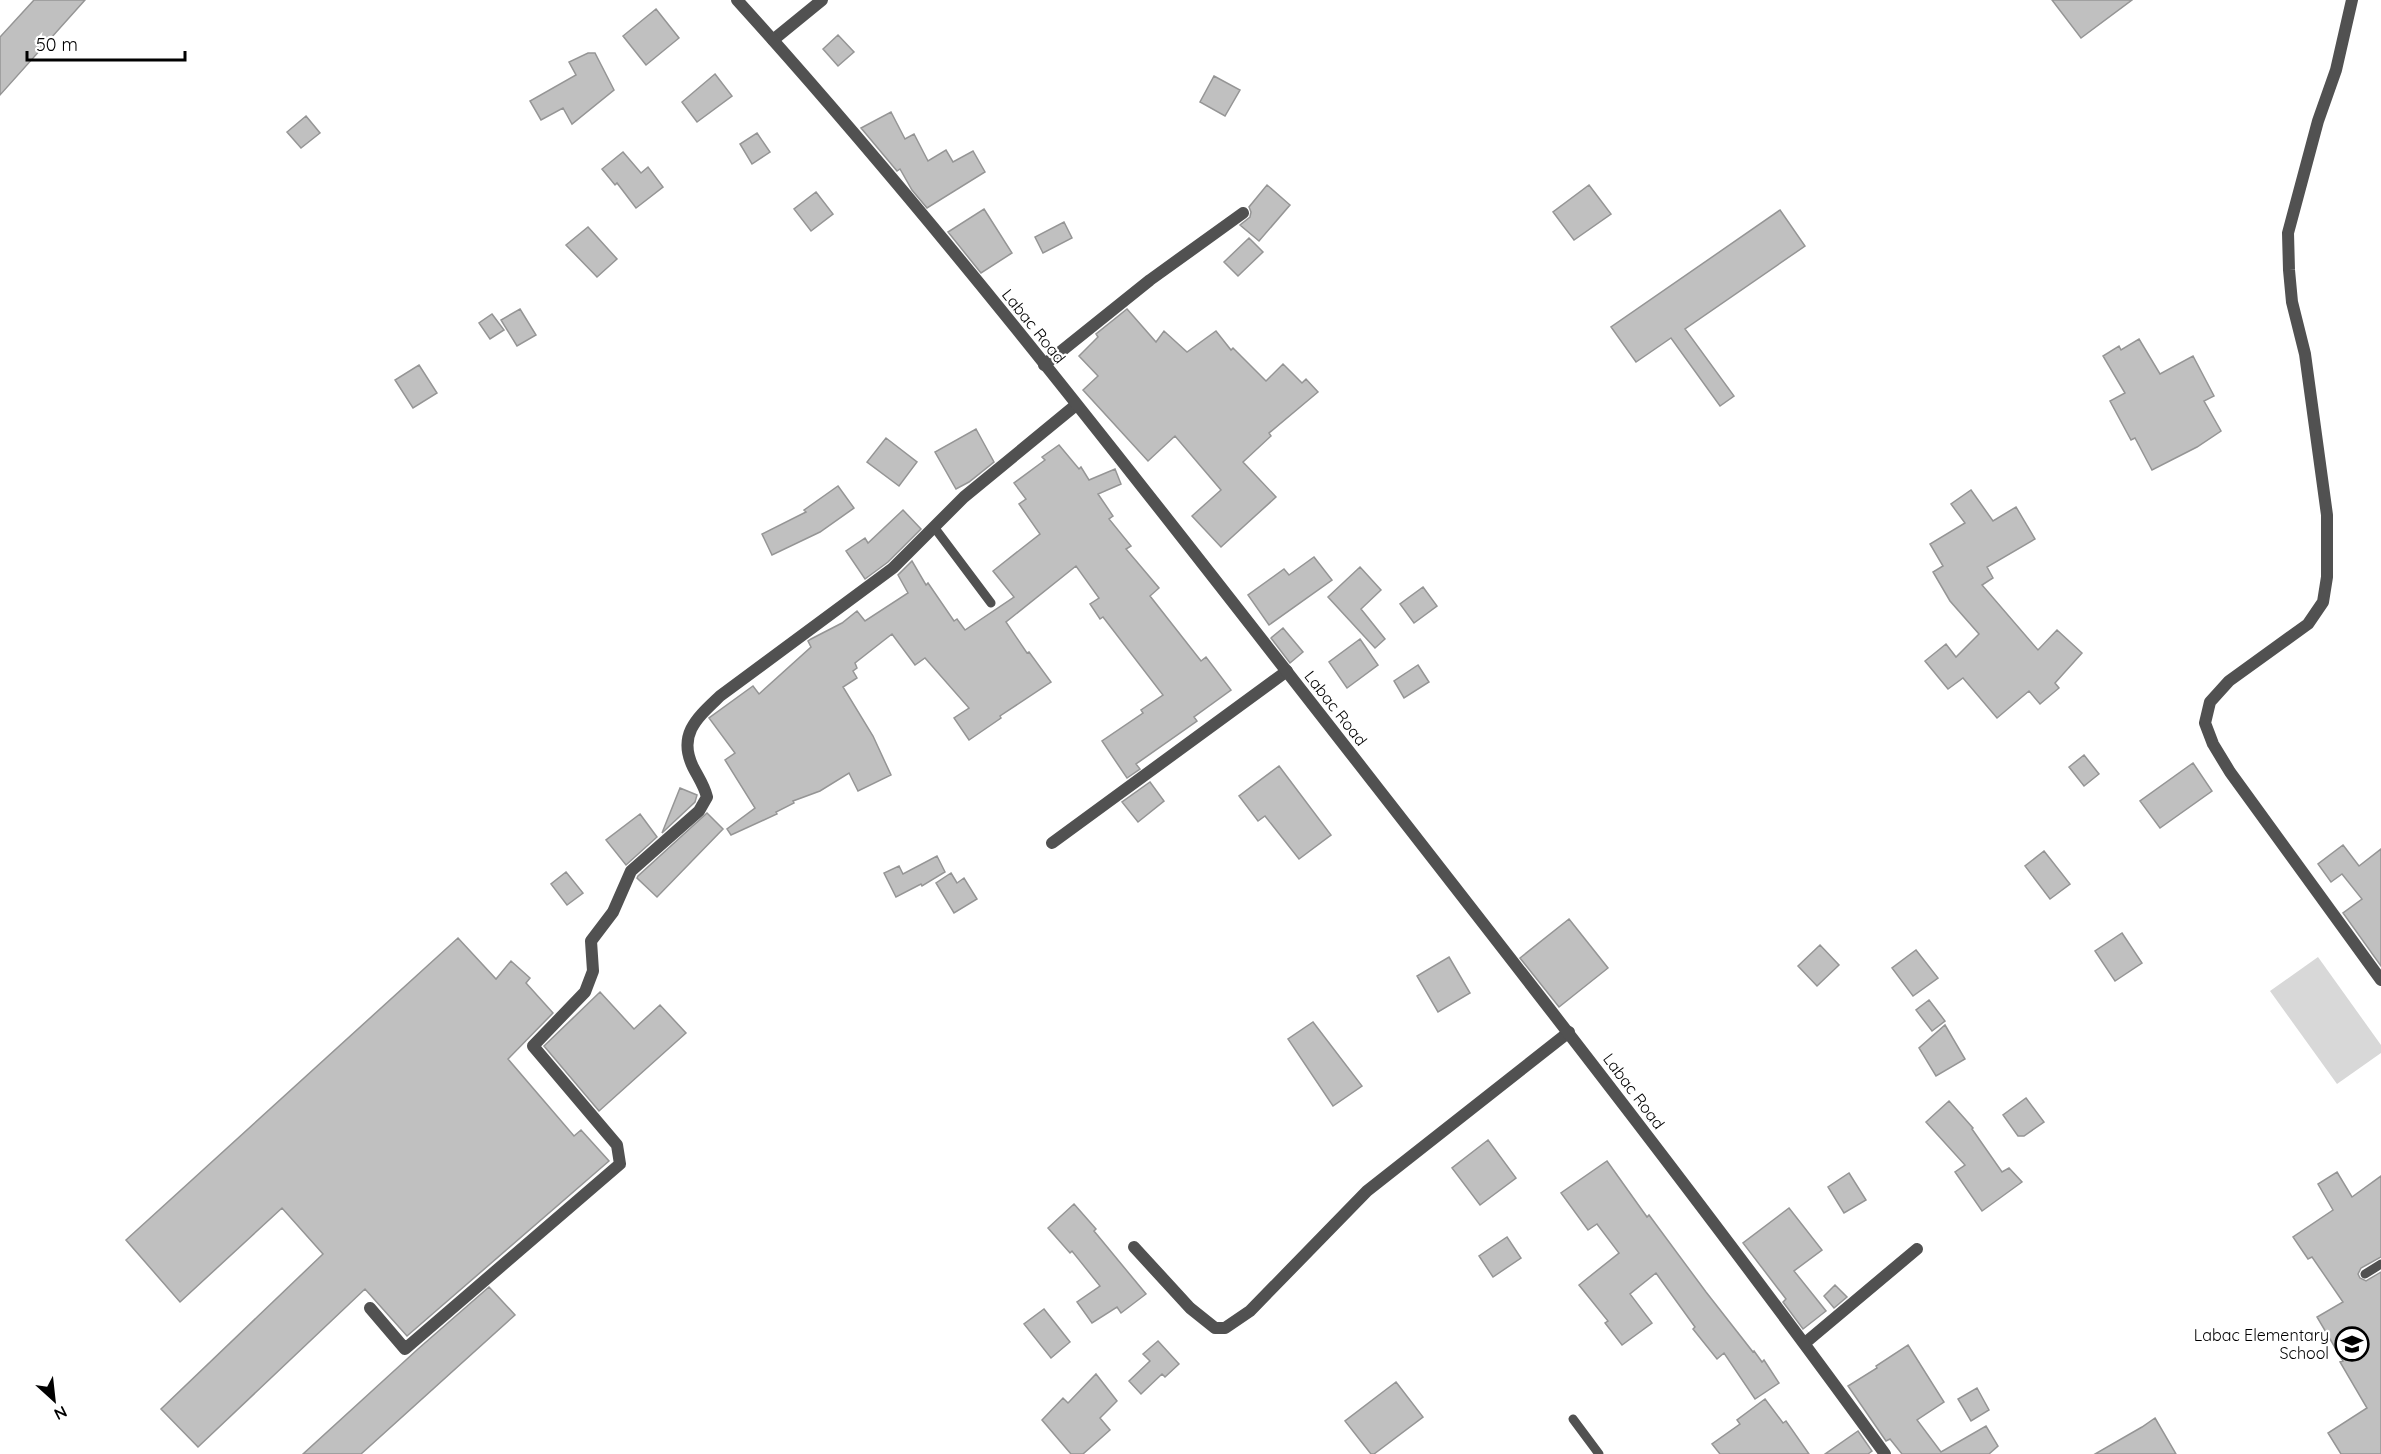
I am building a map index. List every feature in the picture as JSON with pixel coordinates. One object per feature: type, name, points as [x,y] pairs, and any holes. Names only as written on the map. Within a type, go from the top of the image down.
[{"type":"street","name":"Labac Road","points":[[737,0],[911,200],[1287,671],[1569,1032],[1805,1343],[1885,1454]]},
{"type":"street","points":[[773,40],[822,0]]},
{"type":"street","points":[[2352,0],[2336,70],[2318,121],[2289,233],[2292,302],[2305,354],[2327,515],[2327,578],[2323,602],[2308,624],[2229,681],[2210,702],[2205,723],[2213,744],[2230,772],[2381,980]]},
{"type":"street","points":[[1044,365],[1150,280],[1243,213]]},
{"type":"street","points":[[370,1308],[405,1349],[620,1164],[617,1145],[533,1046],[585,992],[593,971],[591,941],[613,912],[631,871],[699,811],[707,796],[704,785],[692,766],[687,747],[694,720],[720,696],[893,568],[964,497],[1076,405]]},
{"type":"street","points":[[1052,843],[1287,671]]},
{"type":"street","points":[[1134,1247],[1190,1308],[1215,1328],[1225,1328],[1250,1311],[1366,1191],[1569,1032]]},
{"type":"street","points":[[1805,1343],[1917,1249]]},
{"type":"lane","points":[[934,526],[991,603]]},
{"type":"lane","points":[[2365,1274],[2381,1263]]},
{"type":"lane","points":[[1574,1419],[1599,1454]]},
{"type":"shaded area","points":[[2318,957],[2381,1045],[2381,1053],[2337,1084],[2270,991]]},
{"type":"building","points":[[34,0],[85,0],[0,95],[0,37]]},
{"type":"building","points":[[2052,0],[2132,0],[2081,38]]},
{"type":"building","points":[[656,9],[679,38],[646,65],[623,36]]},
{"type":"building","points":[[838,35],[854,52],[838,66],[823,49]]},
{"type":"building","points":[[588,53],[595,53],[614,90],[572,124],[563,108],[541,120],[530,101],[576,75],[569,62]]},
{"type":"building","points":[[715,74],[732,96],[697,122],[682,102]]},
{"type":"building","points":[[1214,76],[1240,90],[1225,116],[1200,102]]},
{"type":"building","points":[[891,112],[905,139],[914,134],[928,161],[946,150],[953,162],[973,151],[985,172],[927,208],[912,190],[900,169],[897,171],[861,128]]},
{"type":"building","points":[[306,116],[320,133],[301,148],[287,132]]},
{"type":"building","points":[[757,133],[770,152],[752,164],[740,144]]},
{"type":"building","points":[[623,152],[641,173],[648,167],[663,187],[636,208],[617,183],[615,185],[602,169]]},
{"type":"building","points":[[1267,185],[1290,205],[1259,241],[1240,225],[1250,217],[1249,207]]},
{"type":"building","points":[[1589,185],[1611,214],[1574,240],[1553,212]]},
{"type":"building","points":[[816,192],[833,214],[811,231],[794,209]]},
{"type":"building","points":[[984,209],[1012,253],[981,273],[948,232]]},
{"type":"building","points":[[1780,210],[1805,246],[1685,329],[1734,396],[1720,406],[1671,338],[1636,362],[1611,327]]},
{"type":"building","points":[[1064,222],[1072,238],[1043,253],[1035,237]]},
{"type":"building","points":[[588,227],[617,259],[597,277],[566,245]]},
{"type":"building","points":[[1249,238],[1263,252],[1238,276],[1224,262]]},
{"type":"building","points":[[520,309],[536,335],[517,346],[501,320]]},
{"type":"building","points":[[1127,309],[1156,342],[1164,331],[1187,352],[1216,331],[1231,350],[1233,348],[1266,381],[1283,364],[1302,383],[1306,379],[1318,392],[1269,433],[1271,436],[1243,462],[1276,497],[1221,547],[1192,516],[1221,490],[1175,436],[1148,461],[1083,390],[1098,376],[1079,356],[1098,337],[1096,334]]},
{"type":"building","points":[[492,314],[504,330],[490,339],[479,323]]},
{"type":"building","points":[[2139,339],[2160,374],[2193,356],[2214,396],[2204,401],[2221,431],[2197,447],[2152,470],[2135,438],[2131,440],[2110,401],[2125,393],[2103,356],[2119,346],[2121,350]]},
{"type":"building","points":[[419,365],[437,393],[413,408],[395,380]]},
{"type":"building","points":[[976,429],[994,462],[969,482],[956,489],[935,452]]},
{"type":"building","points":[[886,438],[917,462],[899,486],[867,462]]},
{"type":"building","points":[[1059,445],[1079,469],[1081,467],[1089,480],[1115,469],[1121,484],[1098,494],[1113,516],[1109,519],[1131,546],[1126,549],[1159,588],[1150,596],[1201,661],[1206,657],[1231,690],[1194,717],[1197,721],[1136,764],[1140,769],[1127,778],[1102,741],[1143,713],[1141,710],[1163,695],[1103,617],[1100,619],[1090,604],[1099,598],[1076,566],[1006,622],[1027,653],[1029,652],[1051,682],[969,740],[954,718],[969,708],[925,658],[915,665],[892,634],[855,663],[857,668],[853,671],[857,678],[843,687],[873,736],[891,775],[858,791],[849,773],[820,791],[793,801],[794,803],[776,812],[777,814],[731,835],[727,829],[755,808],[725,760],[735,753],[709,718],[753,686],[759,694],[811,647],[808,641],[811,639],[842,623],[857,611],[865,621],[908,593],[898,575],[912,561],[926,585],[928,583],[954,621],[957,619],[965,630],[1014,597],[993,571],[1040,534],[1019,504],[1026,499],[1014,483],[1045,460],[1042,457]]},
{"type":"building","points":[[838,486],[854,508],[820,532],[772,555],[762,534],[806,512],[804,510]]},
{"type":"building","points":[[1971,490],[1993,521],[2016,507],[2035,539],[1987,567],[1993,578],[1982,585],[2038,650],[2057,630],[2082,653],[2055,683],[2059,688],[2040,704],[2029,691],[1997,718],[1963,678],[1948,689],[1925,661],[1946,644],[1956,657],[1979,634],[1950,601],[1933,572],[1943,566],[1930,544],[1965,523],[1951,504]]},
{"type":"building","points":[[903,510],[921,529],[888,562],[865,579],[846,551],[865,538],[868,543]]},
{"type":"building","points":[[1314,557],[1332,580],[1269,625],[1248,595],[1284,569],[1289,575]]},
{"type":"building","points":[[1360,567],[1381,590],[1361,609],[1385,639],[1375,648],[1328,597]]},
{"type":"building","points":[[1423,587],[1437,606],[1414,623],[1400,604]]},
{"type":"building","points":[[1283,628],[1303,652],[1290,663],[1271,638]]},
{"type":"building","points":[[1360,639],[1378,665],[1347,688],[1329,662]]},
{"type":"building","points":[[1418,665],[1429,682],[1404,698],[1394,681]]},
{"type":"building","points":[[2084,755],[2099,774],[2084,786],[2069,767]]},
{"type":"building","points":[[2193,763],[2212,791],[2160,828],[2140,801]]},
{"type":"building","points":[[1279,766],[1331,835],[1299,859],[1265,816],[1258,821],[1239,796]]},
{"type":"building","points":[[1150,782],[1164,801],[1138,822],[1122,802]]},
{"type":"building","points":[[680,788],[697,795],[695,802],[662,833]]},
{"type":"building","points":[[707,813],[723,829],[657,897],[637,878],[638,876]]},
{"type":"building","points":[[640,814],[657,837],[626,865],[606,840]]},
{"type":"building","points":[[2343,845],[2359,866],[2381,849],[2381,966],[2343,913],[2362,899],[2342,874],[2331,882],[2318,864]]},
{"type":"building","points":[[2044,851],[2070,884],[2050,899],[2025,866]]},
{"type":"building","points":[[937,856],[945,872],[922,886],[921,884],[896,897],[884,873],[899,866],[903,874]]},
{"type":"building","points":[[566,872],[583,893],[567,905],[551,884]]},
{"type":"building","points":[[951,873],[957,883],[964,878],[977,899],[954,913],[936,883]]},
{"type":"building","points":[[1569,919],[1608,968],[1559,1007],[1520,958]]},
{"type":"building","points":[[2122,933],[2142,963],[2115,981],[2095,951]]},
{"type":"building","points":[[458,938],[496,979],[511,961],[530,978],[526,983],[553,1013],[508,1059],[574,1136],[581,1130],[609,1161],[407,1336],[365,1289],[198,1447],[161,1409],[323,1254],[282,1208],[180,1302],[126,1240]]},
{"type":"building","points":[[1820,945],[1839,965],[1817,986],[1798,966]]},
{"type":"building","points":[[1916,950],[1938,978],[1913,996],[1892,968]]},
{"type":"building","points":[[1449,957],[1470,993],[1438,1012],[1417,976]]},
{"type":"building","points":[[600,992],[634,1029],[660,1005],[686,1033],[599,1111],[544,1046]]},
{"type":"building","points":[[1929,1000],[1945,1021],[1932,1031],[1916,1010]]},
{"type":"building","points":[[1313,1022],[1362,1086],[1333,1106],[1288,1039]]},
{"type":"building","points":[[1945,1025],[1965,1059],[1936,1076],[1919,1048]]},
{"type":"building","points":[[2026,1098],[2044,1122],[2024,1136],[2018,1136],[2003,1115]]},
{"type":"building","points":[[1949,1101],[1973,1128],[2002,1172],[2009,1168],[2022,1182],[1982,1211],[1955,1172],[1965,1165],[1926,1122]]},
{"type":"building","points":[[1488,1140],[1516,1178],[1480,1205],[1452,1168]]},
{"type":"building","points":[[1607,1161],[1647,1217],[1649,1215],[1753,1352],[1762,1362],[1764,1360],[1779,1383],[1755,1399],[1724,1353],[1717,1359],[1693,1329],[1695,1327],[1656,1273],[1630,1294],[1652,1323],[1622,1345],[1605,1323],[1608,1321],[1579,1285],[1619,1253],[1597,1224],[1588,1230],[1561,1193]]},
{"type":"building","points":[[2337,1172],[2352,1197],[2381,1176],[2381,1257],[2361,1268],[2358,1274],[2366,1281],[2381,1272],[2381,1454],[2341,1454],[2328,1433],[2367,1408],[2317,1317],[2343,1302],[2312,1257],[2308,1259],[2293,1237],[2333,1210],[2318,1184]]},
{"type":"building","points":[[1849,1173],[1866,1200],[1844,1213],[1828,1187]]},
{"type":"building","points":[[1074,1204],[1146,1294],[1121,1313],[1117,1307],[1092,1323],[1077,1302],[1100,1286],[1072,1251],[1070,1253],[1048,1228]]},
{"type":"building","points":[[1789,1208],[1822,1250],[1794,1271],[1826,1311],[1803,1329],[1783,1302],[1786,1299],[1743,1243]]},
{"type":"building","points":[[1507,1237],[1521,1258],[1493,1277],[1479,1256]]},
{"type":"building","points":[[1835,1285],[1847,1297],[1834,1308],[1824,1296]]},
{"type":"building","points":[[489,1287],[515,1315],[361,1454],[303,1454],[418,1349]]},
{"type":"building","points":[[1044,1309],[1070,1342],[1051,1358],[1024,1324]]},
{"type":"building","points":[[1158,1341],[1179,1364],[1165,1377],[1162,1374],[1141,1394],[1129,1381],[1150,1361],[1143,1354]]},
{"type":"building","points":[[1908,1345],[1944,1402],[1917,1420],[1941,1452],[1986,1426],[1998,1446],[1989,1454],[1902,1454],[1890,1439],[1886,1441],[1848,1386]]},
{"type":"building","points":[[1096,1374],[1117,1401],[1100,1418],[1110,1430],[1083,1454],[1071,1454],[1042,1420],[1063,1398],[1068,1403]]},
{"type":"building","points":[[1396,1382],[1423,1417],[1371,1454],[1345,1421]]},
{"type":"building","points":[[1977,1388],[1989,1410],[1971,1421],[1958,1399]]},
{"type":"building","points":[[1765,1399],[1783,1423],[1786,1421],[1809,1454],[1720,1454],[1712,1444],[1740,1424],[1737,1420]]},
{"type":"building","points":[[2155,1418],[2176,1454],[2095,1454],[2142,1427]]},
{"type":"building","points":[[1858,1431],[1872,1451],[1868,1454],[1825,1454]]},
{"type":"place","name":"Labac Elementary School","points":[[2352,1344]]}]
